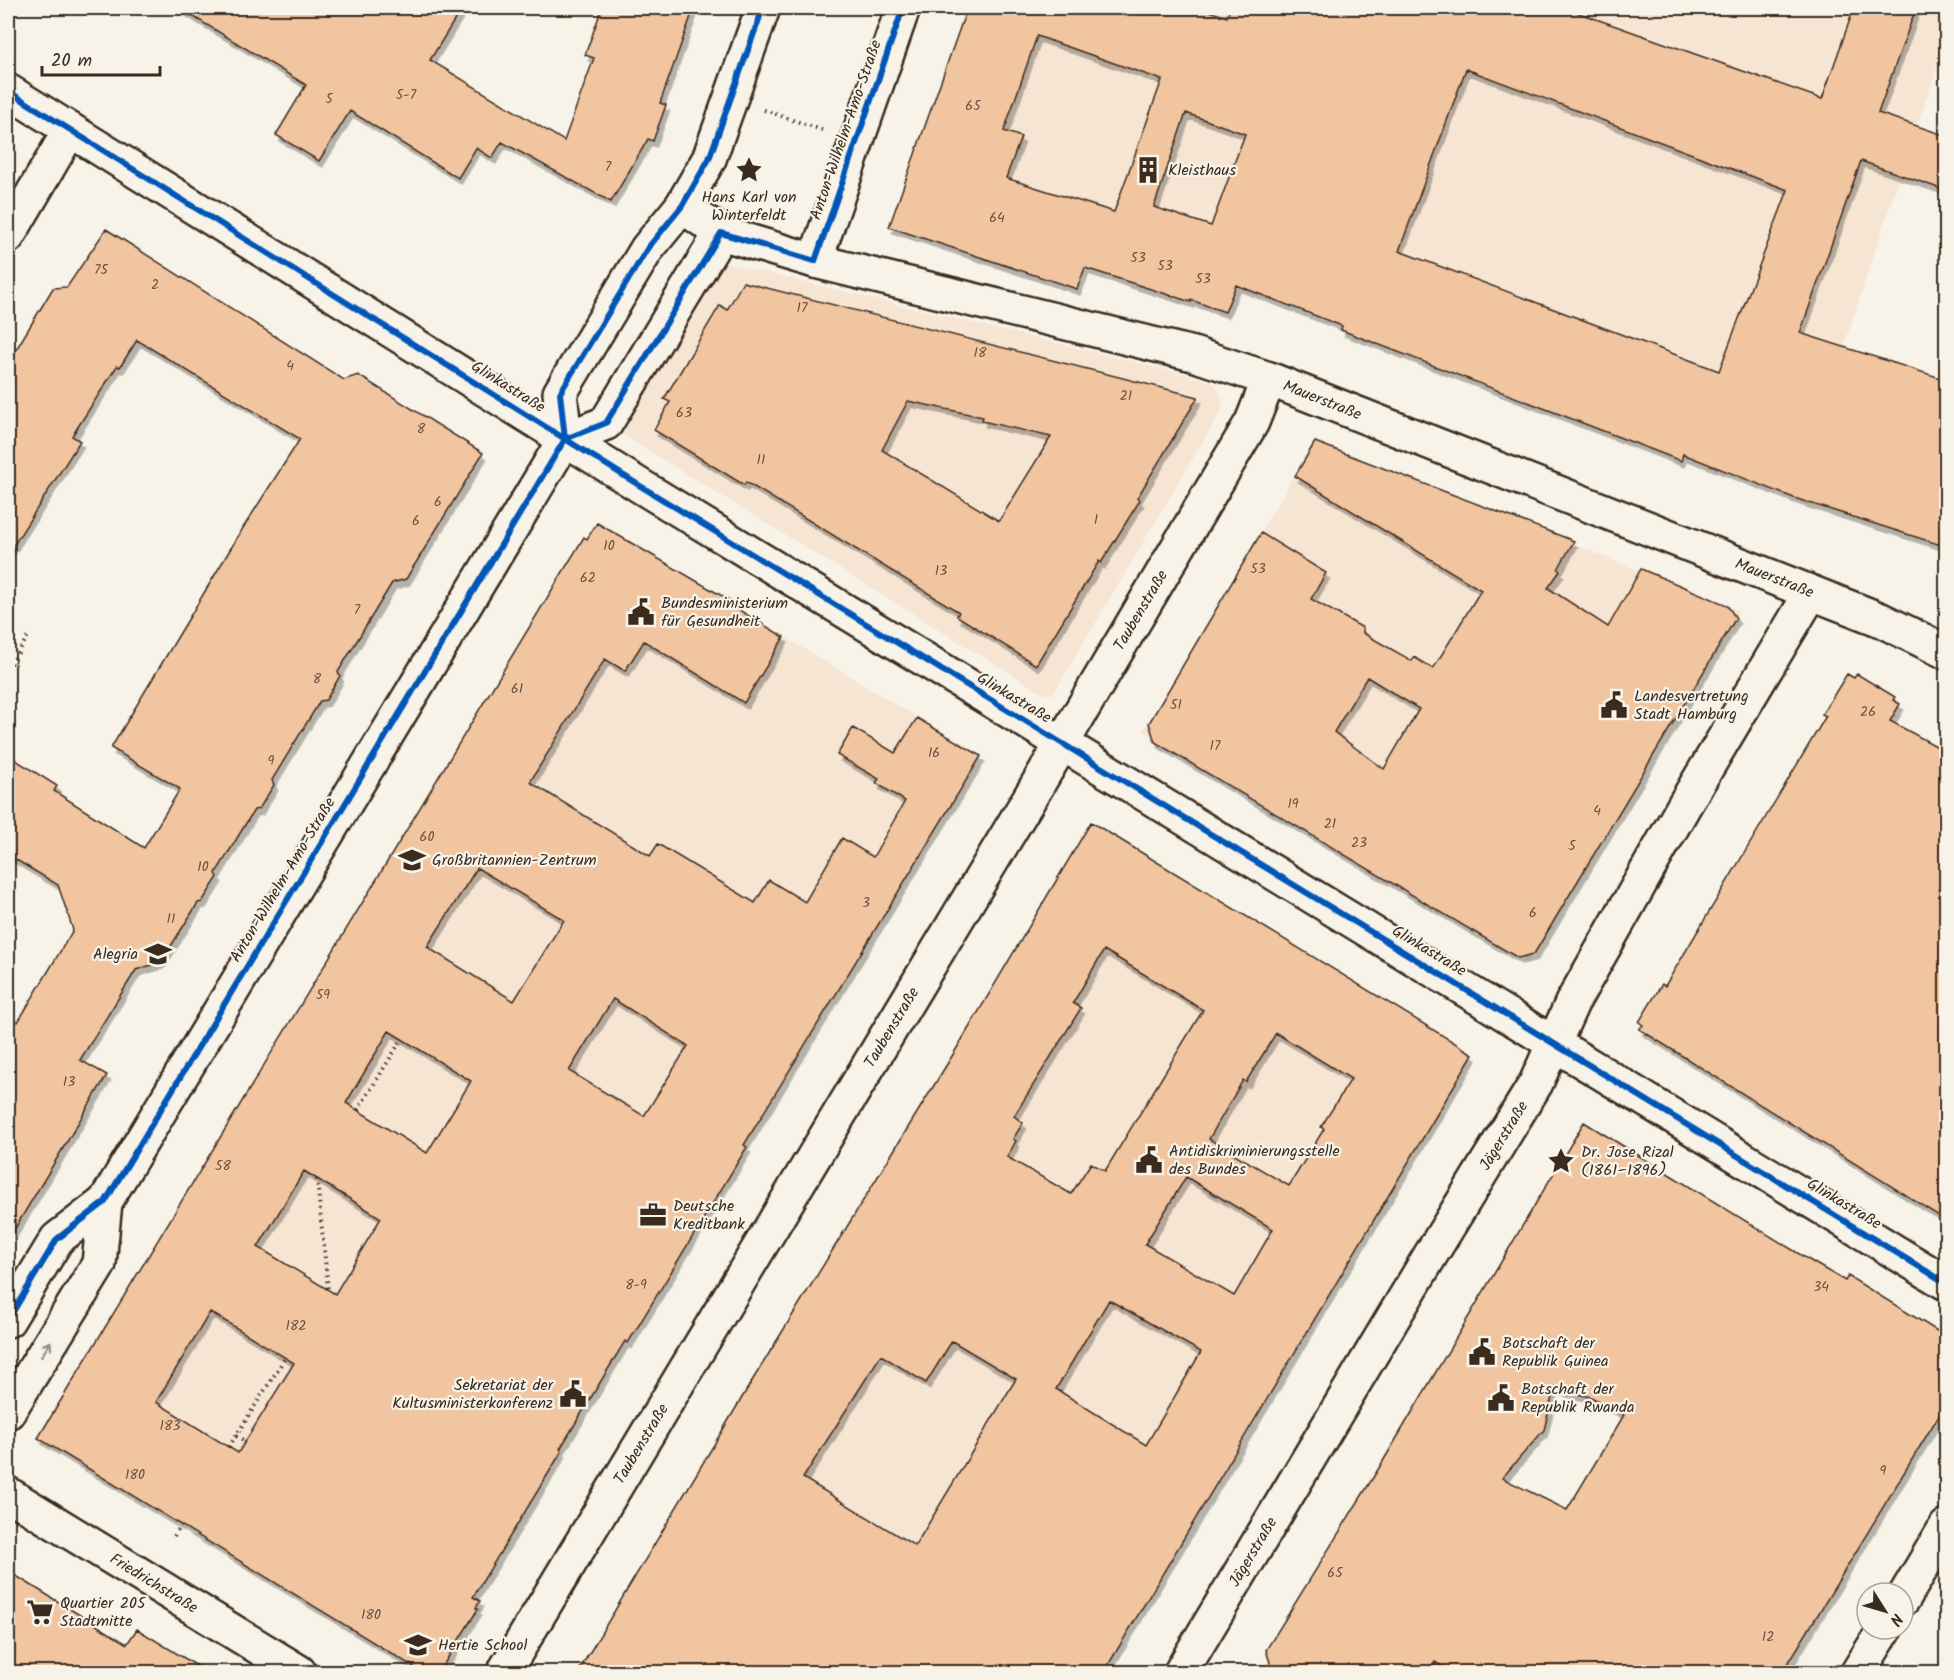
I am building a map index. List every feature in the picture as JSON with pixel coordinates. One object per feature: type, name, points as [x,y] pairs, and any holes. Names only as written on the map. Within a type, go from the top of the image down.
[{"type":"street","points":[[721,233],[606,423],[565,439],[560,393],[647,249],[682,206],[709,159],[763,8]]},
{"type":"street","name":"Anton-Wilhelm-Amo-Straße","points":[[815,261],[903,8]]},
{"type":"street","points":[[8,91],[70,130],[8,236]]},
{"type":"street","name":"Glinkastraße","points":[[70,130],[565,439],[1947,1283]]},
{"type":"street","name":"Mauerstraße","points":[[682,206],[721,233],[815,261],[1193,354],[1269,379],[1881,620],[1947,652]]},
{"type":"street","name":"Taubenstraße","points":[[504,1672],[1063,743],[1252,422],[1269,379]]},
{"type":"street","name":"Anton-Wilhelm-Amo-Straße","points":[[8,1320],[57,1239],[105,1202],[565,439]]},
{"type":"street","name":"Jägerstraße","points":[[1181,1672],[1536,1083],[1572,1003],[1679,813],[1811,592]]},
{"type":"street","name":"Anton-Wilhelm-Amo-Straße","points":[[8,1412],[99,1264],[105,1202]]},
{"type":"street","name":"Friedrichstraße","points":[[8,1494],[299,1672]]},
{"type":"street","points":[[1914,1581],[1947,1527]]},
{"type":"street","points":[[1858,1672],[1877,1641]]},
{"type":"path","points":[[762,110],[825,131]]},
{"type":"path","points":[[8,669],[28,636]]},
{"type":"path","points":[[358,1110],[402,1039]]},
{"type":"path","points":[[317,1179],[328,1290]]},
{"type":"path","points":[[229,1447],[285,1358]]},
{"type":"path","points":[[236,1436],[245,1441]]},
{"type":"path","points":[[174,1536],[181,1525]]},
{"type":"shaded area","points":[[967,8],[1946,8],[1946,42],[1794,498],[1683,454],[1487,386],[1341,330],[1342,326],[1235,285],[1225,312],[1192,299],[1191,302],[1121,279],[917,151]]},
{"type":"shaded area","points":[[726,263],[1192,376],[1215,385],[1221,395],[1221,411],[1054,693],[1048,695],[1042,693],[621,434],[619,428],[715,267]]},
{"type":"shaded area","points":[[1315,440],[1739,611],[1527,963],[1143,731]]},
{"type":"shaded area","points":[[597,523],[736,604],[735,607],[981,756],[752,1131],[745,1145],[747,1147],[628,1343],[625,1342],[560,1449],[562,1451],[473,1596],[480,1601],[476,1607],[478,1609],[440,1670],[422,1672],[38,1438],[584,537],[587,539]]},
{"type":"shaded area","points":[[1091,822],[1473,1054],[1104,1672],[578,1672],[746,1390],[954,1052]]},
{"type":"building","points":[[179,8],[462,8],[430,60],[564,141],[594,58],[585,55],[602,8],[694,8],[660,103],[666,105],[653,141],[648,139],[611,202],[502,142],[492,158],[476,148],[458,178],[350,111],[319,161],[276,135],[306,85]]},
{"type":"building","points":[[967,8],[1200,8],[1227,17],[1230,8],[1565,8],[1822,99],[1854,8],[1916,8],[1878,113],[1947,136],[1947,191],[1861,161],[1800,333],[1947,380],[1947,547],[1794,498],[1683,454],[1681,461],[1341,330],[1342,326],[1236,285],[1225,312],[1085,268],[1077,289],[889,227]],"holes":[[[1037,36],[1162,80],[1114,212],[1006,178],[1021,137],[1004,131]],[[1466,69],[1788,190],[1719,371],[1399,251]],[[1186,113],[1245,134],[1211,226],[1154,207]]]},
{"type":"building","points":[[106,229],[344,380],[358,375],[483,453],[406,579],[392,583],[338,672],[340,676],[326,700],[320,701],[272,780],[274,785],[259,809],[254,810],[216,873],[218,877],[202,902],[198,903],[161,962],[136,970],[80,1060],[107,1075],[8,1240],[8,1016],[18,1022],[73,930],[58,885],[8,855],[8,755],[57,786],[54,791],[144,848],[180,789],[111,748],[243,528],[300,439],[137,340],[120,367],[117,366],[72,436],[80,441],[8,554],[8,363],[53,288],[67,287]]},
{"type":"building","points":[[743,282],[1198,397],[1137,498],[1140,500],[1101,563],[1099,561],[1036,665],[957,616],[959,612],[746,482],[744,485],[654,430],[670,402],[664,399],[720,305],[727,310]],"holes":[[[908,401],[983,417],[982,421],[1051,437],[999,521],[882,450]]]},
{"type":"building","points":[[1315,442],[1574,541],[1558,569],[1560,571],[1548,588],[1608,627],[1641,569],[1727,605],[1736,618],[1534,954],[1518,958],[1155,742],[1149,723],[1261,533],[1326,573],[1311,599],[1363,628],[1363,633],[1412,661],[1414,657],[1433,669],[1481,590],[1295,476]],"holes":[[[1367,677],[1419,709],[1384,769],[1334,732]]]},
{"type":"building","points":[[597,523],[736,604],[734,607],[784,637],[744,703],[644,641],[625,671],[605,659],[530,782],[650,856],[658,844],[755,903],[769,880],[805,902],[842,838],[873,857],[905,801],[876,783],[879,779],[837,755],[853,728],[895,753],[917,718],[981,756],[744,1145],[747,1147],[628,1343],[625,1341],[560,1449],[562,1451],[473,1597],[480,1601],[476,1608],[478,1609],[439,1672],[422,1672],[38,1438],[584,537],[587,539]],"holes":[[[477,868],[564,920],[514,1001],[427,947]],[[613,999],[688,1046],[644,1116],[569,1071]],[[389,1031],[471,1081],[427,1153],[346,1103]],[[304,1171],[381,1218],[335,1294],[258,1247]],[[210,1312],[294,1363],[238,1453],[156,1402]]]},
{"type":"building","points":[[1847,674],[1854,678],[1857,674],[1895,697],[1893,700],[1900,704],[1890,721],[1947,752],[1947,1221],[1639,1029],[1643,1025],[1639,1022],[1662,984],[1665,986],[1826,716],[1822,714]]},
{"type":"building","points":[[1091,822],[1473,1054],[1104,1672],[578,1672],[752,1381],[957,1048]],"holes":[[[1104,950],[1203,1010],[1105,1171],[1091,1163],[1071,1194],[1007,1157],[1016,1141],[1013,1139],[1023,1123],[1014,1116],[1081,1008],[1073,1003]],[[1276,1033],[1351,1079],[1321,1127],[1324,1129],[1289,1186],[1209,1139],[1243,1080],[1246,1082]],[[1186,1177],[1273,1229],[1234,1296],[1145,1244]],[[1109,1300],[1201,1352],[1146,1445],[1056,1389]],[[952,1341],[1016,1379],[915,1546],[803,1478],[881,1355],[926,1383]]]},
{"type":"building","points":[[1584,1122],[1814,1263],[1845,1281],[1848,1276],[1947,1337],[1947,1402],[1783,1672],[1452,1672],[1435,1662],[1429,1672],[1273,1672],[1266,1650],[1379,1468]],"holes":[[[1554,1389],[1591,1397],[1624,1415],[1567,1510],[1502,1478],[1544,1430]]]},
{"type":"building","name":"Quartier 205 Stadtmitte","points":[[8,1571],[127,1644],[137,1629],[207,1672],[8,1672]]},
{"type":"cycle path","points":[[565,439],[560,393],[647,249],[682,206],[709,159],[763,8]]},
{"type":"cycle path","points":[[8,1320],[57,1239],[105,1202],[565,439],[606,423],[721,233],[815,261],[903,8]]},
{"type":"cycle path","points":[[8,91],[642,487],[1946,1283]]},
{"type":"place","name":"Hans Karl von Winterfeldt","points":[[749,170]]},
{"type":"place","name":"Kleisthaus","points":[[1148,170]]},
{"type":"place","name":"Bundesministerium für Gesundheit","points":[[641,612]]},
{"type":"place","name":"Landesvertretung Stadt Hamburg","points":[[1614,705]]},
{"type":"place","name":"Großbritannien-Zentrum","points":[[412,860]]},
{"type":"place","name":"Alegria","points":[[158,954]]},
{"type":"place","name":"Antidiskriminierungsstelle des Bundes","points":[[1149,1160]]},
{"type":"place","name":"Dr. Jose Rizal (1861–1896)","points":[[1561,1161]]},
{"type":"place","name":"Deutsche Kreditbank","points":[[653,1215]]},
{"type":"place","name":"Botschaft der Republik Guinea","points":[[1482,1352]]},
{"type":"place","name":"Sekretariat der Kultusministerkonferenz","points":[[573,1394]]},
{"type":"place","name":"Botschaft der Republik Rwanda","points":[[1501,1398]]},
{"type":"place","name":"Quartier 205 Stadtmitte","points":[[40,1612]]},
{"type":"place","name":"Hertie School","points":[[418,1645]]}]
